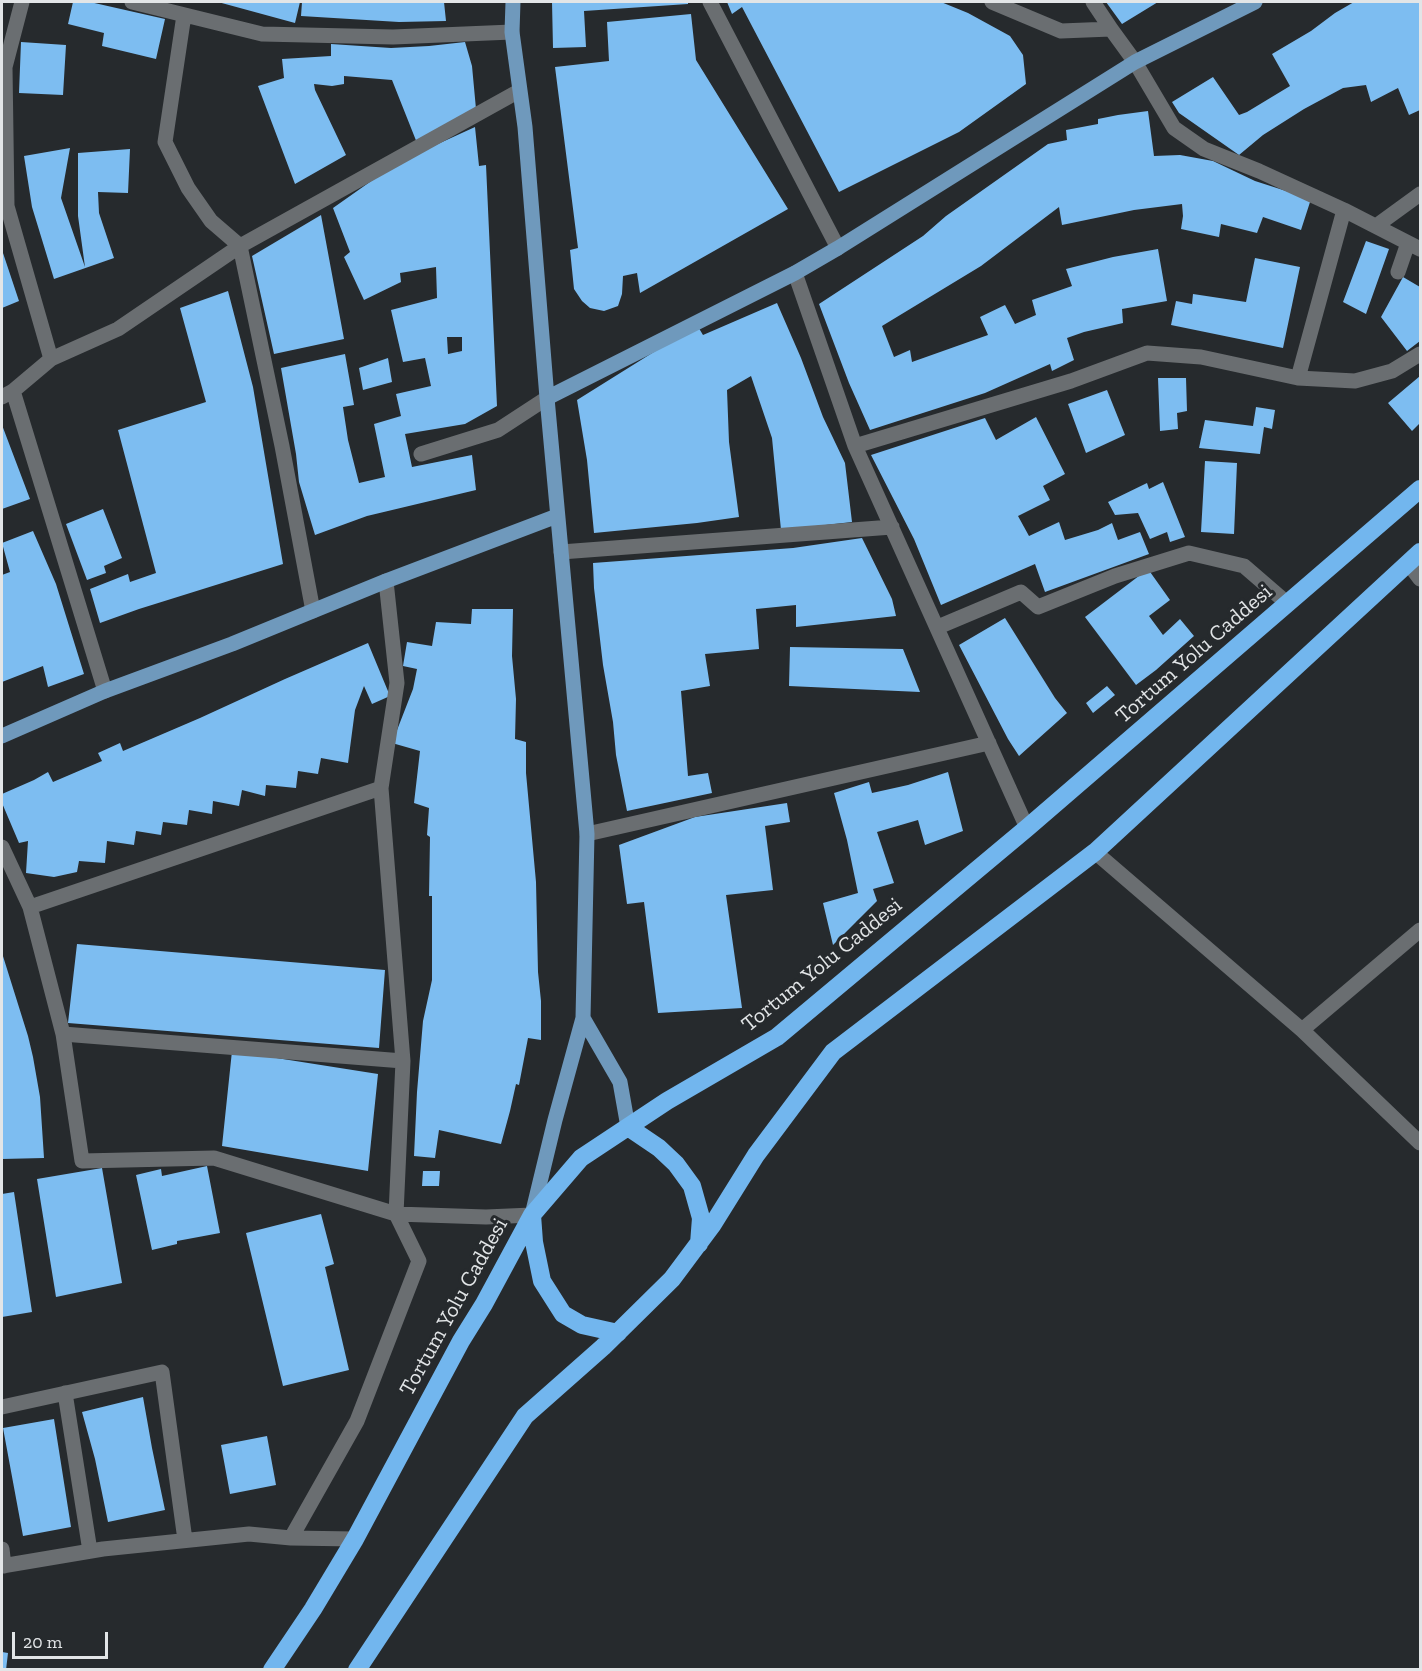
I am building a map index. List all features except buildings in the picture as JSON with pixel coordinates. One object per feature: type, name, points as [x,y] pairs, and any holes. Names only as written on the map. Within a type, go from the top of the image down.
[{"type":"highway","name":"Tortum Yolu Caddesi","points":[[272,1670],[313,1609],[355,1539],[461,1341],[484,1304],[532,1215],[581,1158],[667,1101],[777,1037],[1027,828],[1420,489]]},
{"type":"highway","points":[[357,1670],[525,1416],[618,1333],[672,1279],[713,1224],[756,1155],[833,1052],[1095,852],[1414,557]]},
{"type":"highway","points":[[628,1127],[659,1148],[676,1164],[692,1186],[701,1218],[699,1244]]},
{"type":"highway","points":[[532,1215],[534,1242],[542,1281],[563,1314],[582,1324],[618,1333]]},
{"type":"main road","points":[[513,2],[512,32],[525,127],[557,516],[587,834],[583,1018],[532,1215]]},
{"type":"main road","points":[[547,398],[795,273],[1135,62],[1255,2]]},
{"type":"main road","points":[[2,736],[105,692],[557,516]]},
{"type":"main road","points":[[583,1018],[620,1082],[628,1127]]},
{"type":"street","points":[[22,2],[5,67],[6,206],[51,360]]},
{"type":"street","points":[[132,2],[262,34],[393,37],[512,32]]},
{"type":"street","points":[[710,2],[838,248]]},
{"type":"street","points":[[992,2],[1061,31],[1111,29]]},
{"type":"street","points":[[1093,2],[1135,62],[1174,128],[1204,150],[1259,171],[1344,210],[1414,246],[1398,272]]},
{"type":"street","points":[[184,15],[165,142],[188,188],[211,222],[240,246],[282,446],[313,611]]},
{"type":"street","points":[[105,692],[7,394],[51,360],[118,329],[240,246],[519,91]]},
{"type":"street","points":[[1376,226],[1420,194]]},
{"type":"street","points":[[1298,378],[1344,210]]},
{"type":"street","points":[[795,273],[855,446],[1027,828]]},
{"type":"street","points":[[855,446],[1071,381],[1147,353],[1201,357],[1298,378],[1355,381],[1392,371],[1420,354]]},
{"type":"street","points":[[421,454],[498,430],[547,398]]},
{"type":"street","points":[[561,552],[892,527]]},
{"type":"street","points":[[938,627],[1021,592],[1038,607],[1116,576],[1189,553],[1244,566],[1288,604]]},
{"type":"street","points":[[1414,557],[1420,579]]},
{"type":"street","points":[[291,1538],[357,1421],[419,1261],[396,1214],[404,1060],[381,788],[397,683],[386,581]]},
{"type":"street","points":[[587,834],[989,743]]},
{"type":"street","points":[[30,907],[381,788]]},
{"type":"street","points":[[2,847],[30,907],[63,1034],[82,1161],[214,1158],[396,1214],[486,1217],[532,1215]]},
{"type":"street","points":[[1095,852],[1302,1030],[1420,1143]]},
{"type":"street","points":[[1302,1030],[1420,930]]},
{"type":"street","points":[[63,1034],[404,1060]]},
{"type":"street","points":[[2,1407],[162,1372],[185,1540]]},
{"type":"street","points":[[65,1393],[90,1551]]},
{"type":"street","points":[[2,1549],[3,1566],[90,1551],[249,1534],[291,1538],[355,1539]]}]
